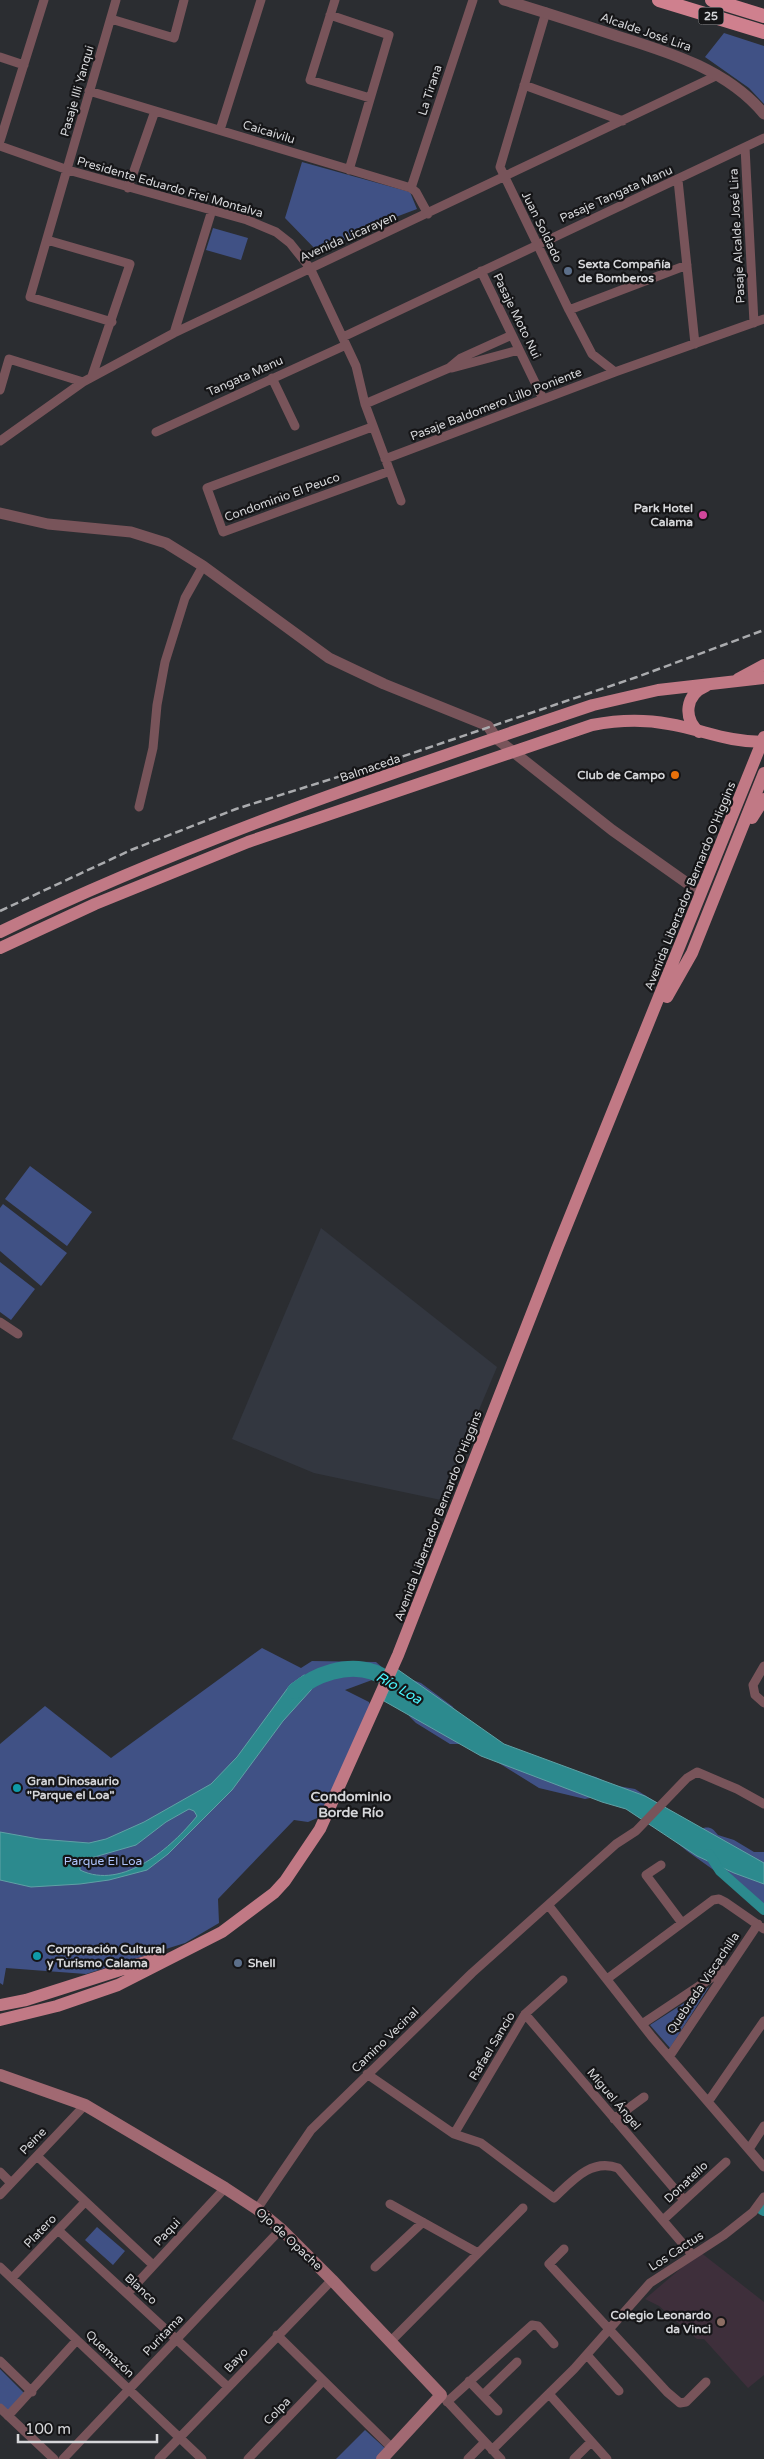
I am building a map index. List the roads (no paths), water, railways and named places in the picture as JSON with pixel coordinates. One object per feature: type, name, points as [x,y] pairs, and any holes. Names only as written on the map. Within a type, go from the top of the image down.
[{"type":"highway","name":"25","points":[[659,0],[764,32]]},
{"type":"highway","name":"25","points":[[712,0],[764,16]]},
{"type":"main road","points":[[732,682],[764,665]]},
{"type":"main road","name":"Balmaceda","points":[[0,932],[96,887],[192,846],[614,699],[658,690],[764,678]]},
{"type":"main road","points":[[699,732],[692,724],[688,708],[695,692],[706,686]]},
{"type":"main road","points":[[0,948],[95,904],[248,842],[577,729],[607,722],[654,722],[739,742],[763,741]]},
{"type":"main road","name":"Avenida Libertador Bernardo O'Higgins","points":[[0,2020],[57,2006],[118,1985],[222,1932],[274,1893],[285,1881],[320,1829],[398,1655],[557,1249],[763,741]]},
{"type":"main road","points":[[739,742],[754,764]]},
{"type":"main road","name":"Avenida Libertador Bernardo O'Higgins","points":[[640,1045],[692,953],[764,773]]},
{"type":"main road","points":[[734,848],[764,799]]},
{"type":"main road","name":"Avenida Libertador Bernardo O'Higgins","points":[[0,2005],[26,2000],[192,1948]]},
{"type":"main road","name":"Ojo de Opache","points":[[0,2075],[85,2105],[225,2188],[258,2210],[282,2229],[444,2398]]},
{"type":"main road","points":[[382,2459],[444,2398]]},
{"type":"street","points":[[0,141],[44,0]]},
{"type":"street","name":"Pasaje Illi Yanqui","points":[[112,322],[30,298],[116,0]]},
{"type":"street","points":[[111,19],[174,38],[184,0]]},
{"type":"street","points":[[220,130],[261,0]]},
{"type":"street","points":[[335,0],[310,80],[370,98]]},
{"type":"street","name":"La Tirana","points":[[411,188],[473,0]]},
{"type":"street","name":"Alcalde José Lira","points":[[504,0],[669,53],[718,75],[746,96],[764,114]]},
{"type":"street","name":"Juan Soldado","points":[[546,12],[500,167],[592,354],[602,364],[615,372]]},
{"type":"street","points":[[330,15],[389,35],[349,170]]},
{"type":"street","points":[[0,57],[24,65]]},
{"type":"street","name":"Avenida Licarayen","points":[[0,441],[92,376],[174,333],[718,75]]},
{"type":"street","points":[[524,85],[623,121]]},
{"type":"street","name":"Caicaivilu","points":[[90,91],[411,188]]},
{"type":"street","points":[[128,188],[155,111]]},
{"type":"street","name":"Pasaje Tangata Manu","points":[[345,341],[481,271],[764,138]]},
{"type":"street","name":"Presidente Eduardo Frei Montalva","points":[[0,146],[68,170],[212,210],[276,232],[290,243],[310,268],[356,366],[364,404],[401,500]]},
{"type":"street","name":"Pasaje Alcalde José Lira","points":[[745,147],[754,323]]},
{"type":"street","points":[[678,180],[695,344]]},
{"type":"street","points":[[411,188],[416,192],[428,214]]},
{"type":"street","points":[[174,333],[212,210]]},
{"type":"street","points":[[48,240],[130,264],[112,322],[92,376]]},
{"type":"street","points":[[569,310],[687,265]]},
{"type":"street","name":"Pasaje Moto Nui","points":[[481,271],[543,399]]},
{"type":"street","points":[[615,372],[764,319]]},
{"type":"street","points":[[449,368],[461,358],[512,335]]},
{"type":"street","name":"Tangata Manu","points":[[156,432],[272,378],[345,341]]},
{"type":"street","points":[[364,404],[449,368],[519,350]]},
{"type":"street","points":[[0,390],[10,359],[83,382]]},
{"type":"street","name":"Pasaje Baldomero Lillo Poniente","points":[[385,458],[615,372]]},
{"type":"street","points":[[272,378],[295,426]]},
{"type":"street","name":"Condominio El Peuco","points":[[372,427],[207,488],[223,532],[390,471]]},
{"type":"street","points":[[1,514],[48,524],[131,532],[166,543],[203,566],[329,658],[384,684],[488,726],[497,739],[612,830],[702,893]]},
{"type":"street","points":[[139,807],[154,748],[157,705],[165,662],[185,598],[203,566]]},
{"type":"street","points":[[0,1322],[18,1334]]},
{"type":"street","points":[[764,1666],[753,1685],[755,1695],[764,1703]]},
{"type":"street","name":"Camino Vecinal","points":[[258,2210],[311,2130],[472,1973],[616,1844],[636,1831],[687,1778],[697,1772],[737,1789],[755,1801],[764,1804]]},
{"type":"street","points":[[662,1866],[646,1875],[682,1923]]},
{"type":"street","points":[[607,1979],[713,1900],[718,1899],[725,1902],[761,1927]]},
{"type":"street","points":[[549,1906],[669,2057],[764,2166]]},
{"type":"street","name":"Quebrada Viscachilla","points":[[669,2057],[727,1968],[761,1927]]},
{"type":"street","points":[[642,2024],[727,1968]]},
{"type":"street","name":"Rafael Sancio","points":[[454,2134],[525,2014],[563,1980]]},
{"type":"street","name":"Miguel Ángel","points":[[525,2014],[684,2200]]},
{"type":"street","points":[[708,2102],[764,2021]]},
{"type":"street","points":[[367,2074],[454,2134],[481,2143],[554,2198],[584,2170],[610,2165],[618,2168],[689,2251]]},
{"type":"street","points":[[614,2119],[644,2097]]},
{"type":"street","name":"Peine","points":[[0,2194],[85,2105]]},
{"type":"street","points":[[749,2149],[764,2126]]},
{"type":"street","name":"Blanco","points":[[37,2156],[153,2265]]},
{"type":"street","name":"Donatello","points":[[663,2220],[726,2162]]},
{"type":"street","points":[[0,2172],[11,2183]]},
{"type":"street","name":"Paqui","points":[[128,2293],[225,2188]]},
{"type":"street","name":"Los Cactus","points":[[492,2450],[587,2355],[650,2283],[724,2236],[753,2212],[764,2197]]},
{"type":"street","name":"Platero","points":[[12,2278],[85,2202]]},
{"type":"street","points":[[390,2204],[478,2253]]},
{"type":"street","points":[[391,2341],[523,2208]]},
{"type":"street","points":[[375,2267],[423,2222]]},
{"type":"street","name":"Puritama","points":[[63,2459],[282,2229]]},
{"type":"street","name":"Blanco","points":[[58,2230],[228,2387]]},
{"type":"street","points":[[564,2249],[549,2264],[667,2392],[680,2403],[686,2402],[706,2382]]},
{"type":"street","name":"Quemazón","points":[[0,2267],[202,2459]]},
{"type":"street","name":"Bayo","points":[[159,2459],[332,2280]]},
{"type":"street","points":[[444,2398],[469,2381],[532,2325],[538,2326],[554,2344]]},
{"type":"street","points":[[277,2335],[392,2448]]},
{"type":"street","points":[[8,2416],[78,2340]]},
{"type":"street","points":[[587,2355],[619,2391]]},
{"type":"street","points":[[0,2361],[32,2392]]},
{"type":"street","points":[[482,2395],[517,2362]]},
{"type":"street","name":"Colpa","points":[[248,2459],[323,2381]]},
{"type":"street","points":[[469,2381],[498,2411]]},
{"type":"street","points":[[549,2394],[607,2459]]},
{"type":"street","name":"Ojo de Opache","points":[[444,2398],[501,2459]]},
{"type":"street","points":[[0,2408],[54,2459]]},
{"type":"street","points":[[468,2459],[485,2442]]},
{"type":"street","points":[[574,2459],[591,2442]]},
{"type":"water","points":[[397,1669],[504,1744],[645,1796],[764,1863],[764,1884],[697,1856],[626,1809],[602,1802],[481,1756],[384,1701]]},
{"type":"water","points":[[304,1675],[313,1678],[314,1685],[311,1690],[283,1721],[232,1790],[168,1854],[147,1870],[109,1880],[80,1884],[31,1887],[0,1880],[0,1832],[39,1839],[89,1843],[106,1839],[144,1822],[211,1784],[237,1757],[290,1685]],"holes":[[[189,1809],[194,1811],[197,1816],[187,1828],[160,1852],[145,1862],[113,1875],[96,1875],[80,1870],[80,1865],[84,1860],[136,1845],[166,1822]]]},
{"type":"waterway","name":"Río Loa","points":[[295,1691],[322,1675],[353,1669],[377,1673],[401,1688]]},
{"type":"waterway","points":[[709,1854],[720,1871],[764,1910]]},
{"type":"waterway","points":[[764,2200],[762,2210],[764,2211]]},
{"type":"railway","points":[[0,911],[131,850],[236,809],[398,758],[637,677],[764,630]]},
{"type":"place","name":"Sexta Compañía de Bomberos","points":[[568,271]]},
{"type":"place","name":"Park Hotel Calama","points":[[703,515]]},
{"type":"place","name":"Club de Campo","points":[[675,775]]},
{"type":"place","name":"Gran Dinosaurio \"Parque el Loa\"","points":[[17,1788]]},
{"type":"place","name":"Corporación Cultural y Turismo Calama","points":[[37,1956]]},
{"type":"place","name":"Shell","points":[[238,1963]]},
{"type":"place","name":"Colegio Leonardo da Vinci","points":[[721,2322]]},
{"type":"district","name":"Condominio Borde Río","points":[[351,1804]]},
{"type":"park label","name":"Parque El Loa","points":[[103,1861]]}]
